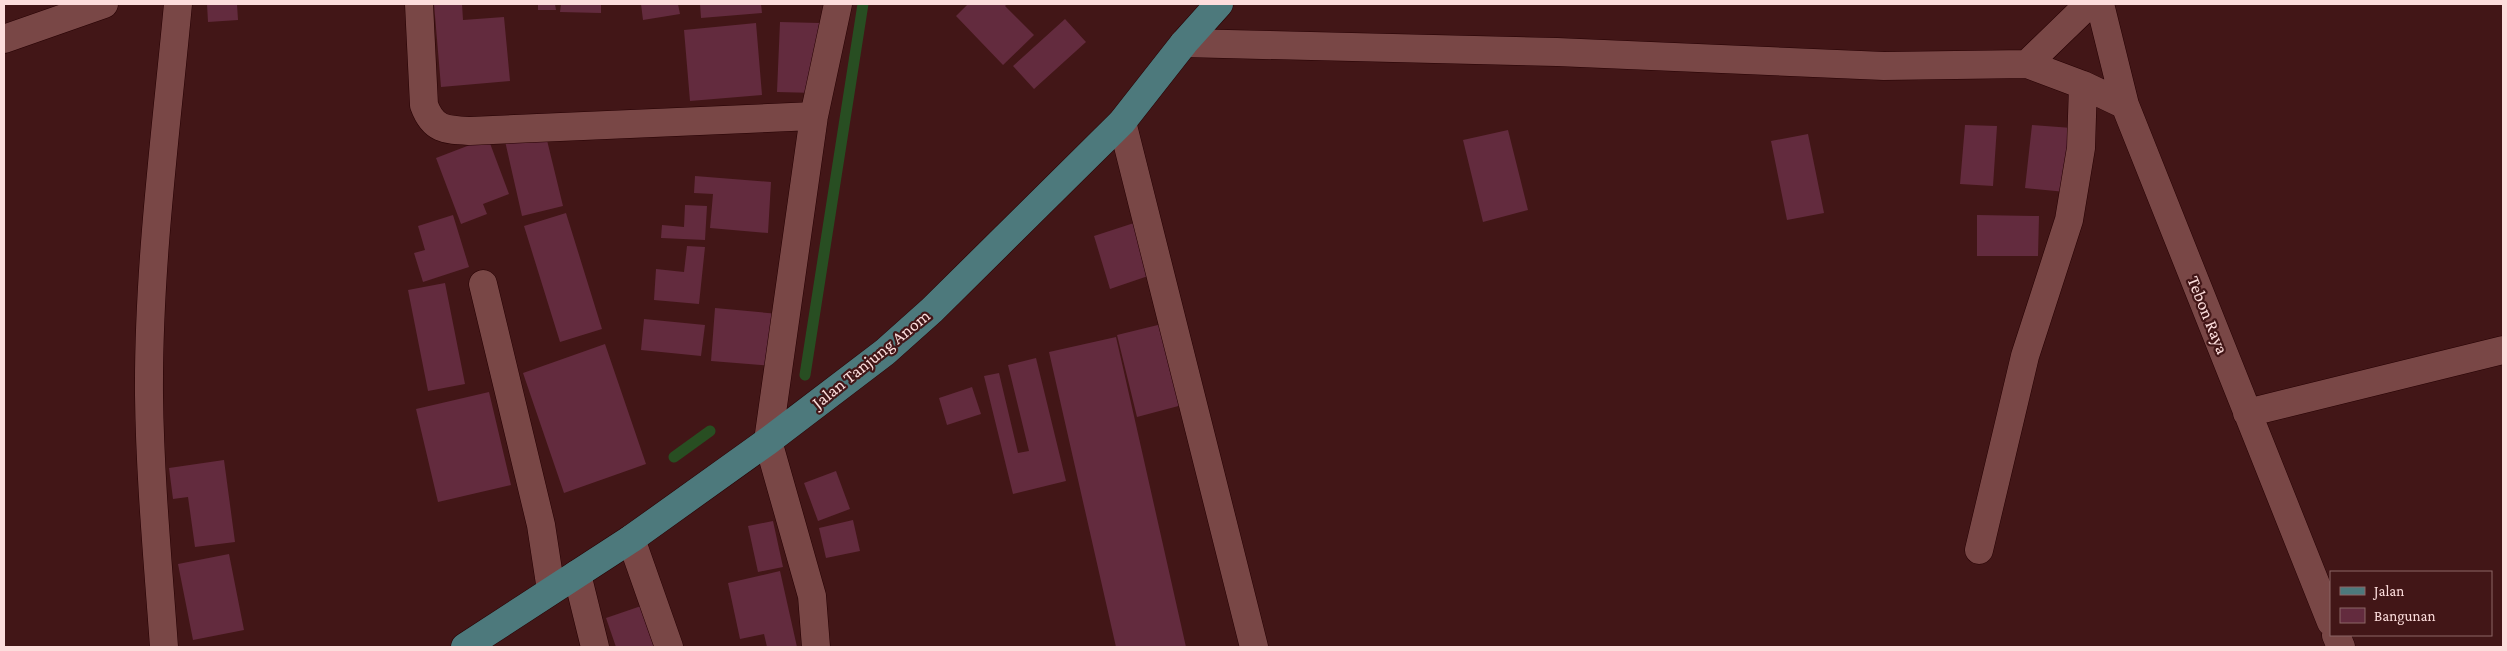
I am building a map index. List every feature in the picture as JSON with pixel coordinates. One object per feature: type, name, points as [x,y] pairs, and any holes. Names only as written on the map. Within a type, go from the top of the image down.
[{"type":"main road","name":"Jalan Tanjung Anom","points":[[465,647],[631,538],[768,441],[885,352],[932,310],[1122,122],[1184,43],[1220,4]]},
{"type":"street","points":[[4,39],[60,12],[104,4]]},
{"type":"street","points":[[164,647],[154,513],[149,394],[152,289],[178,4]]},
{"type":"street","points":[[419,4],[424,105],[427,114],[436,126],[454,131],[470,131],[814,116]]},
{"type":"street","points":[[816,647],[812,596],[768,441],[814,116],[838,4]]},
{"type":"street","points":[[2027,64],[2089,4]]},
{"type":"street","name":"Tebon Raya","points":[[2100,4],[2125,106],[2330,620]]},
{"type":"street","points":[[1184,43],[1557,52],[1884,66],[2027,64],[2083,86],[2125,106]]},
{"type":"street","points":[[1979,550],[2025,356],[2069,220],[2081,148],[2083,86]]},
{"type":"street","points":[[1122,122],[1254,647]]},
{"type":"street","points":[[483,284],[541,525],[551,590]]},
{"type":"street","points":[[2247,413],[2503,350]]},
{"type":"street","points":[[631,538],[668,647]]},
{"type":"street","points":[[577,574],[594,647]]},
{"type":"building","points":[[207,4],[237,4],[238,20],[208,22]]},
{"type":"building","points":[[434,4],[462,4],[463,20],[504,17],[510,81],[441,87]]},
{"type":"building","points":[[538,4],[555,4],[556,10],[538,10]]},
{"type":"building","points":[[561,4],[601,4],[601,13],[560,12]]},
{"type":"building","points":[[641,4],[678,4],[680,14],[643,20]]},
{"type":"building","points":[[700,4],[761,4],[762,13],[701,18]]},
{"type":"building","points":[[968,4],[1007,4],[1005,6],[1034,35],[1003,65],[956,16]]},
{"type":"building","points":[[1065,19],[1086,42],[1034,89],[1013,66]]},
{"type":"building","points":[[780,22],[819,23],[816,93],[777,92]]},
{"type":"building","points":[[756,23],[762,95],[690,101],[684,30]]},
{"type":"building","points":[[1965,125],[1997,126],[1993,186],[1960,184]]},
{"type":"building","points":[[2032,125],[2072,128],[2066,192],[2025,188]]},
{"type":"building","points":[[1508,130],[1528,210],[1483,222],[1463,140]]},
{"type":"building","points":[[545,132],[563,206],[522,216],[505,141]]},
{"type":"building","points":[[1808,134],[1824,213],[1787,220],[1771,141]]},
{"type":"building","points":[[488,138],[509,194],[483,204],[487,214],[461,224],[436,158]]},
{"type":"building","points":[[695,176],[771,182],[768,233],[710,228],[713,194],[694,193]]},
{"type":"building","points":[[685,205],[707,206],[705,240],[661,238],[662,225],[684,227]]},
{"type":"building","points":[[566,213],[602,329],[560,342],[524,226]]},
{"type":"building","points":[[453,215],[469,267],[423,282],[414,253],[425,250],[418,226]]},
{"type":"building","points":[[1977,215],[2039,216],[2038,256],[1977,256]]},
{"type":"building","points":[[1134,223],[1151,275],[1110,289],[1094,236]]},
{"type":"building","points":[[687,246],[705,247],[699,304],[654,300],[656,269],[684,272]]},
{"type":"building","points":[[445,283],[465,384],[428,391],[408,290]]},
{"type":"building","points":[[715,308],[779,314],[773,366],[711,361]]},
{"type":"building","points":[[644,319],[705,325],[701,356],[641,350]]},
{"type":"building","points":[[1166,323],[1186,404],[1137,417],[1117,335]]},
{"type":"building","points":[[1116,337],[1186,647],[1116,647],[1049,352]]},
{"type":"building","points":[[605,344],[646,464],[564,493],[523,373]]},
{"type":"building","points":[[1036,358],[1066,481],[1013,494],[984,376],[999,373],[1018,453],[1029,451],[1008,365]]},
{"type":"building","points":[[972,387],[981,414],[947,425],[939,398]]},
{"type":"building","points":[[489,392],[511,485],[438,502],[416,409]]},
{"type":"building","points":[[224,460],[235,542],[195,547],[188,497],[173,499],[169,468]]},
{"type":"building","points":[[836,471],[850,509],[818,521],[804,483]]},
{"type":"building","points":[[853,520],[860,551],[826,558],[819,528]]},
{"type":"building","points":[[773,521],[783,567],[758,572],[748,526]]},
{"type":"building","points":[[229,554],[244,630],[193,640],[178,564]]},
{"type":"building","points":[[780,571],[797,647],[767,647],[764,634],[740,639],[728,583]]},
{"type":"building","points":[[644,605],[658,647],[616,647],[606,618]]},
{"type":"waterway","points":[[805,375],[863,4]]},
{"type":"waterway","points":[[674,457],[710,431]]}]
